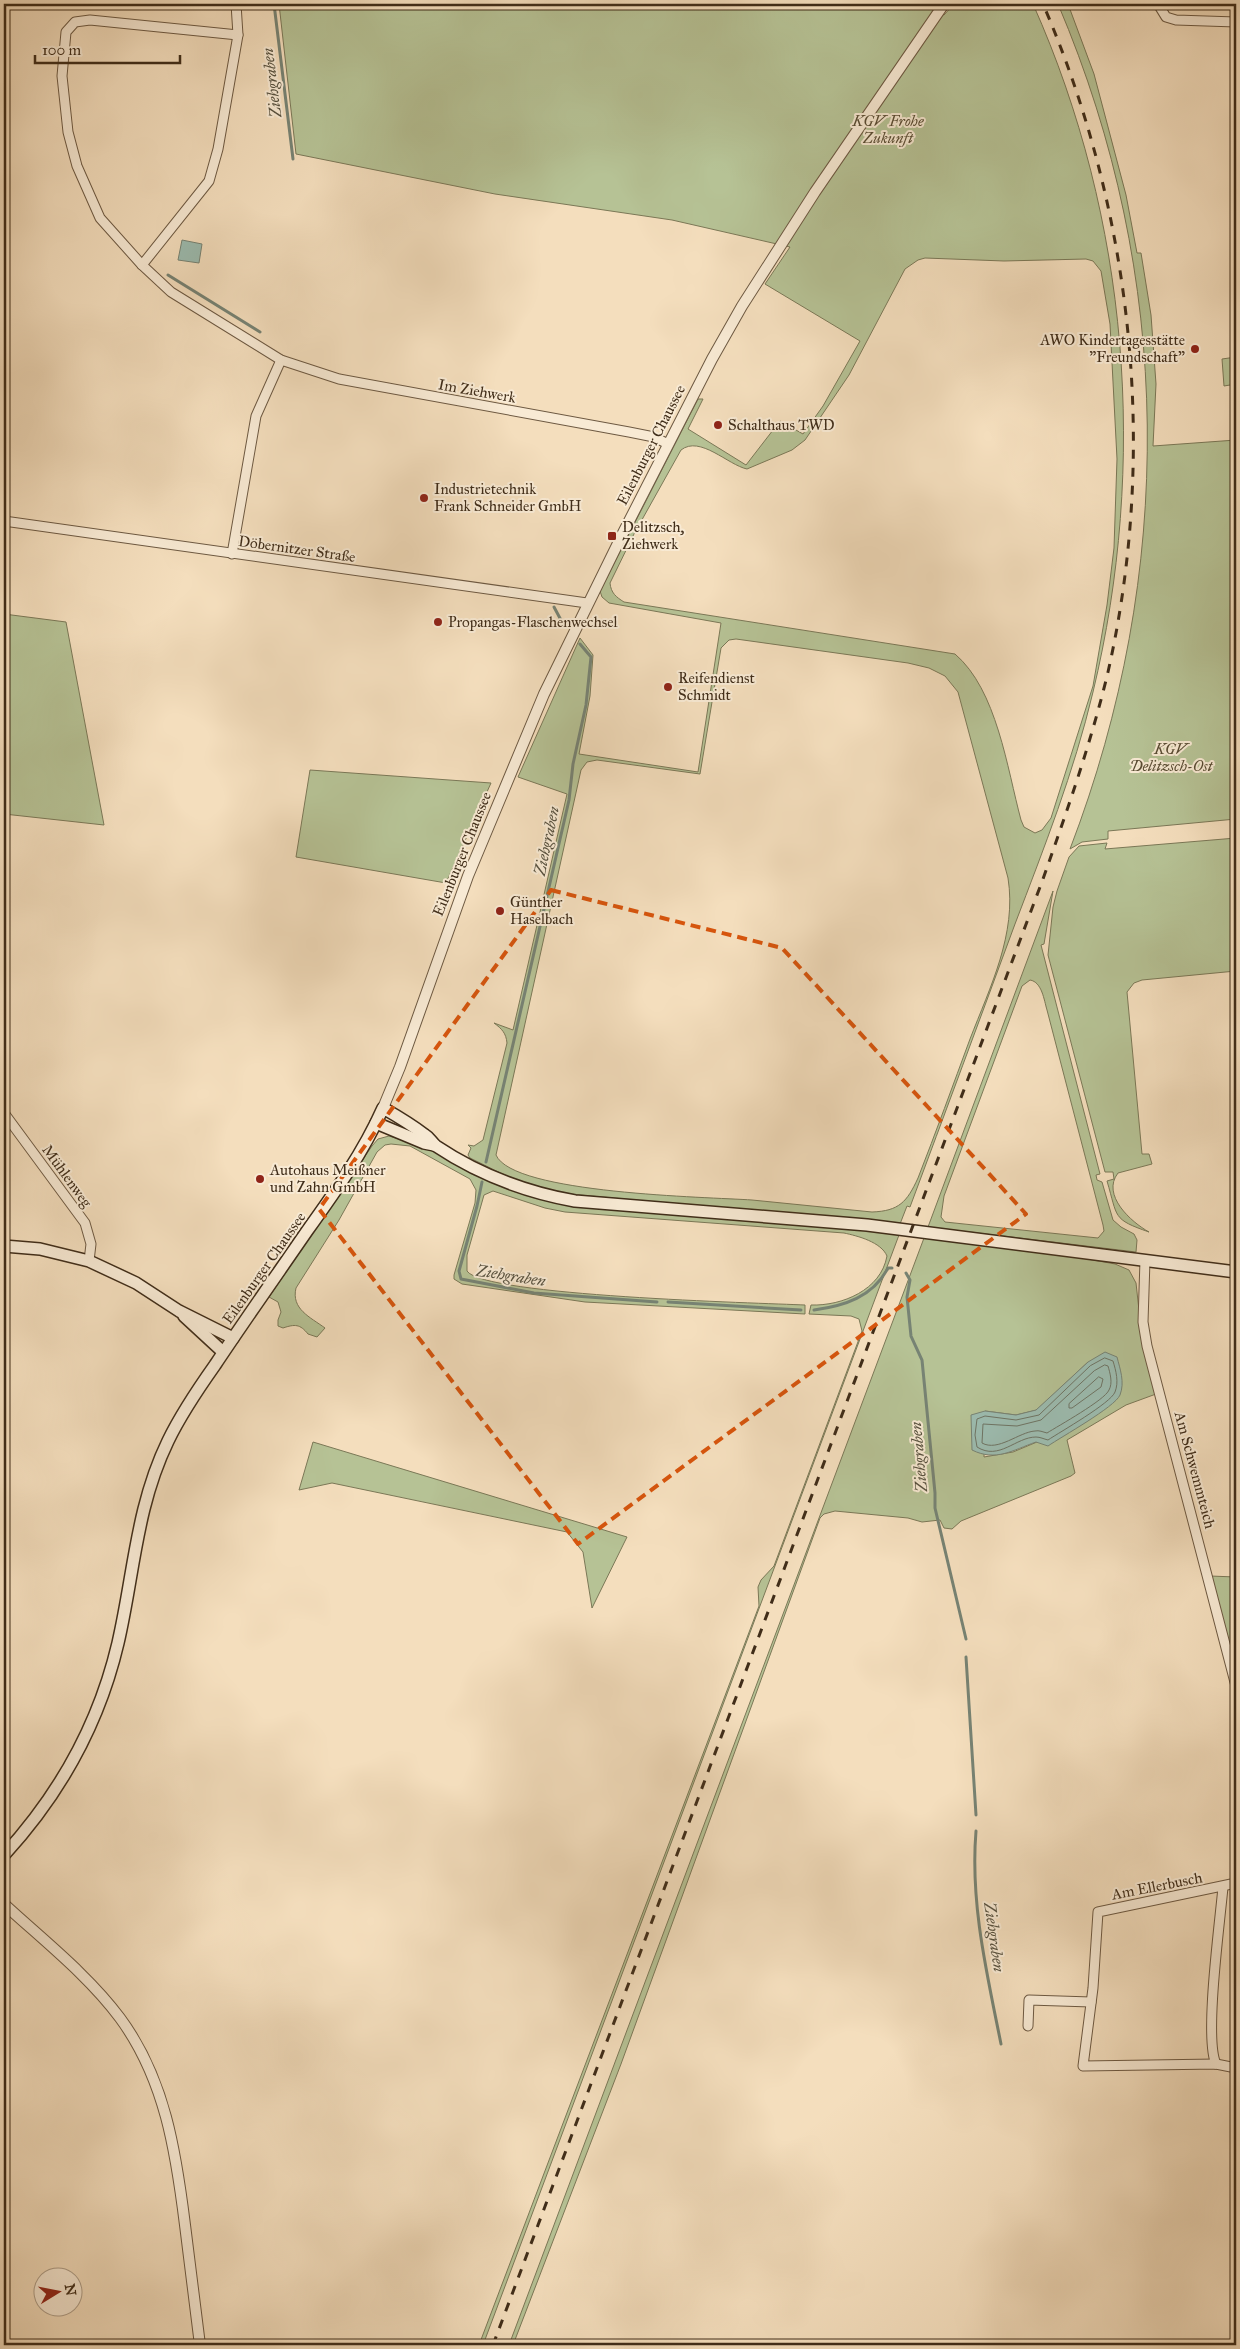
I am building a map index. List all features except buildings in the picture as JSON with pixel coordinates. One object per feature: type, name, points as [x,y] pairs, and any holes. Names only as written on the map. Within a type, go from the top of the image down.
[{"type":"main road","name":"Eilenburger Chaussee","points":[[4,1855],[49,1800],[82,1744],[102,1698],[112,1666],[140,1517],[158,1463],[184,1412],[223,1352],[348,1173],[383,1108]]},
{"type":"main road","points":[[383,1108],[427,1136],[434,1144],[499,1180],[532,1192],[575,1201],[867,1225],[1236,1272]]},
{"type":"main road","points":[[376,1124],[424,1143],[434,1144]]},
{"type":"main road","points":[[4,1246],[40,1249],[89,1262],[136,1283],[179,1311],[233,1338]]},
{"type":"main road","points":[[179,1311],[190,1324],[223,1352]]},
{"type":"street","points":[[142,265],[209,181],[218,149],[238,36],[236,4]]},
{"type":"street","name":"Eilenburger Chaussee","points":[[383,1108],[400,1067],[468,876],[544,694],[668,444],[712,359],[747,298],[869,113],[944,4]]},
{"type":"street","points":[[1158,4],[1166,17],[1176,20],[1236,22]]},
{"type":"street","name":"Im Ziehwerk","points":[[238,36],[90,20],[74,22],[66,32],[62,76],[68,132],[77,166],[100,218],[142,265],[171,292],[282,360],[339,379],[637,433],[654,437],[668,444]]},
{"type":"street","points":[[232,554],[256,416],[282,360]]},
{"type":"street","name":"Döbernitzer Straße","points":[[4,521],[587,604]]},
{"type":"street","name":"Mühlenweg","points":[[4,1113],[85,1223],[92,1244],[89,1262]]},
{"type":"street","name":"Am Schwemmteich","points":[[1145,1260],[1143,1322],[1147,1346],[1236,1686]]},
{"type":"street","name":"Am Ellerbusch","points":[[1236,1883],[1098,1912],[1091,2002],[1083,2066],[1216,2064],[1236,2068]]},
{"type":"street","name":"Am Ellerbusch","points":[[1216,2064],[1212,2023],[1223,1887]]},
{"type":"street","points":[[4,1904],[90,1984],[113,2011],[138,2046],[153,2075],[171,2132],[179,2178],[200,2345]]},
{"type":"street","points":[[1028,2026],[1029,2000],[1091,2002]]},
{"type":"highlighted area","points":[[551,890],[782,948],[1026,1214],[578,1544],[319,1209]]},
{"type":"green space","name":"KGV Frohe Zukunft","points":[[279,4],[926,4],[925,6],[944,15],[954,4],[1033,4],[1065,86],[1091,170],[1109,256],[1120,343],[1123,431],[1120,519],[1110,606],[1093,692],[1068,781],[910,1207],[907,1206],[900,1224],[569,1194],[527,1186],[470,1158],[468,1155],[471,1148],[468,1145],[474,1146],[483,1140],[507,1043],[506,1036],[494,1023],[513,1030],[567,794],[518,777],[580,638],[593,655],[590,696],[579,754],[698,772],[721,623],[609,603],[602,597],[600,591],[698,399],[703,399],[688,429],[746,465],[780,421],[803,434],[823,406],[860,341],[765,284],[790,247],[672,220],[495,194],[296,154]],"holes":[[[925,258],[1004,261],[1086,259],[1093,261],[1101,271],[1110,324],[1117,459],[1114,548],[1107,605],[1093,686],[1051,818],[1042,830],[1035,833],[1024,827],[1021,820],[999,731],[991,709],[969,669],[955,654],[624,602],[611,589],[610,583],[634,534],[681,450],[689,446],[705,448],[747,469],[792,450],[805,440],[849,375],[905,269],[918,260]],[[736,639],[908,663],[929,668],[945,676],[958,692],[1008,878],[1009,919],[1000,960],[993,980],[918,1178],[906,1199],[889,1210],[872,1212],[752,1200],[656,1195],[573,1186],[537,1178],[510,1168],[496,1155],[581,770],[587,762],[597,760],[700,774],[721,648],[729,640]]]},
{"type":"green space","name":"KGV Delitzsch-Ost","points":[[1058,4],[1068,4],[1094,74],[1126,195],[1137,253],[1141,253],[1151,315],[1156,384],[1153,446],[1236,440],[1236,819],[1108,831],[1108,839],[1082,842],[1070,849],[1105,745],[1129,639],[1143,532],[1147,425],[1141,318],[1124,212],[1096,107]]},
{"type":"green space","points":[[1236,357],[1236,384],[1224,386],[1222,359]]},
{"type":"green space","points":[[4,614],[66,622],[104,825],[4,814]]},
{"type":"green space","points":[[310,770],[491,783],[446,883],[296,857]]},
{"type":"green space","points":[[1236,838],[1236,971],[1142,980],[1134,983],[1127,992],[1142,1154],[1149,1154],[1152,1164],[1118,1173],[1114,1181],[1113,1190],[1120,1207],[1134,1222],[1149,1232],[1128,1224],[1118,1216],[1115,1210],[1107,1181],[1114,1179],[1113,1172],[1105,1172],[1048,955],[1053,907],[1069,857],[1079,846],[1107,843],[1105,849]]},
{"type":"green space","points":[[1053,891],[1044,944],[1041,945],[1100,1174],[1096,1175],[1097,1180],[1102,1182],[1113,1220],[1134,1234],[1137,1240],[1136,1252],[928,1227]],"holes":[[[1030,980],[1034,981],[1040,988],[1043,997],[1103,1225],[1104,1231],[1098,1238],[945,1222],[941,1217],[944,1196],[1022,986]]]},
{"type":"green space","points":[[389,1136],[423,1146],[507,1188],[559,1203],[862,1229],[899,1235],[483,2345],[479,2345],[759,1606],[758,1587],[761,1580],[774,1566],[862,1331],[859,1319],[851,1316],[809,1314],[811,1305],[835,1303],[858,1294],[877,1278],[887,1256],[874,1243],[844,1233],[565,1212],[545,1208],[493,1191],[484,1195],[467,1255],[467,1271],[484,1280],[520,1287],[625,1297],[805,1305],[805,1314],[585,1302],[462,1284],[454,1279],[454,1275],[475,1203],[476,1190],[470,1179],[410,1146],[391,1144],[385,1145],[377,1152],[339,1220],[296,1288],[296,1302],[299,1307],[325,1328],[317,1337],[308,1334],[297,1326],[283,1328],[278,1326],[281,1312],[278,1302],[269,1297],[372,1146],[378,1139]]},
{"type":"green space","points":[[924,1238],[1071,1256],[1115,1264],[1129,1270],[1136,1283],[1143,1347],[1156,1394],[1126,1405],[1067,1440],[1075,1473],[961,1521],[952,1529],[944,1528],[940,1520],[922,1522],[908,1518],[835,1511],[824,1514],[820,1518],[621,2064],[513,2345],[509,2345]],"holes":[[[1088,1362],[1037,1442],[1013,1452],[984,1457],[985,1411],[1016,1415],[1037,1410]]]},
{"type":"green space","points":[[313,1442],[627,1537],[592,1608],[583,1552],[567,1532],[332,1483],[299,1490]]},
{"type":"green space","points":[[1210,1576],[1236,1577],[1236,1672]]},
{"type":"water","points":[[182,240],[202,244],[199,263],[178,260]]},
{"type":"water","points":[[1105,1352],[1117,1357],[1122,1380],[1120,1395],[1108,1407],[1048,1446],[1036,1442],[997,1455],[989,1455],[972,1450],[971,1415],[985,1411],[1016,1415],[1036,1410],[1088,1362]]},
{"type":"waterway","name":"Ziehgraben","points":[[274,4],[293,159]]},
{"type":"waterway","points":[[168,275],[260,332]]},
{"type":"waterway","name":"Ziehgraben","points":[[554,607],[562,622]]},
{"type":"waterway","name":"Ziehgraben","points":[[486,1162],[569,800],[573,764],[586,705],[591,657],[580,644]]},
{"type":"waterway","name":"Ziehgraben","points":[[482,1182],[459,1271],[461,1279],[534,1293],[657,1302]]},
{"type":"waterway","name":"Ziehgraben","points":[[814,1310],[847,1303],[857,1298],[874,1286],[888,1268],[892,1268]]},
{"type":"waterway","name":"Ziehgraben","points":[[906,1273],[910,1280],[907,1297],[911,1336],[922,1360],[935,1508],[966,1639]]},
{"type":"waterway","name":"Ziehgraben","points":[[668,1302],[801,1310]]},
{"type":"waterway","name":"Ziehgraben","points":[[966,1657],[976,1815]]},
{"type":"waterway","name":"Ziehgraben","points":[[976,1831],[975,1885],[981,1938],[1001,2044]]},
{"type":"railway","points":[[493,2345],[1043,879],[1070,802],[1108,672],[1123,588],[1132,504],[1133,418],[1128,333],[1116,248],[1098,165],[1074,83],[1043,4]]},
{"type":"place","name":"AWO Kindertagesstätte \"Freundschaft\"","points":[[1195,349]]},
{"type":"place","name":"Schalthaus TWD","points":[[718,425]]},
{"type":"place","name":"Industrietechnik Frank Schneider GmbH","points":[[424,498]]},
{"type":"place","name":"Delitzsch, Ziehwerk","points":[[612,536]]},
{"type":"place","name":"Propangas-Flaschenwechsel","points":[[438,622]]},
{"type":"place","name":"Reifendienst Schmidt","points":[[668,687]]},
{"type":"place","name":"Günther Haselbach","points":[[500,911]]},
{"type":"place","name":"Autohaus Meißner und Zahn GmbH","points":[[260,1179]]}]
